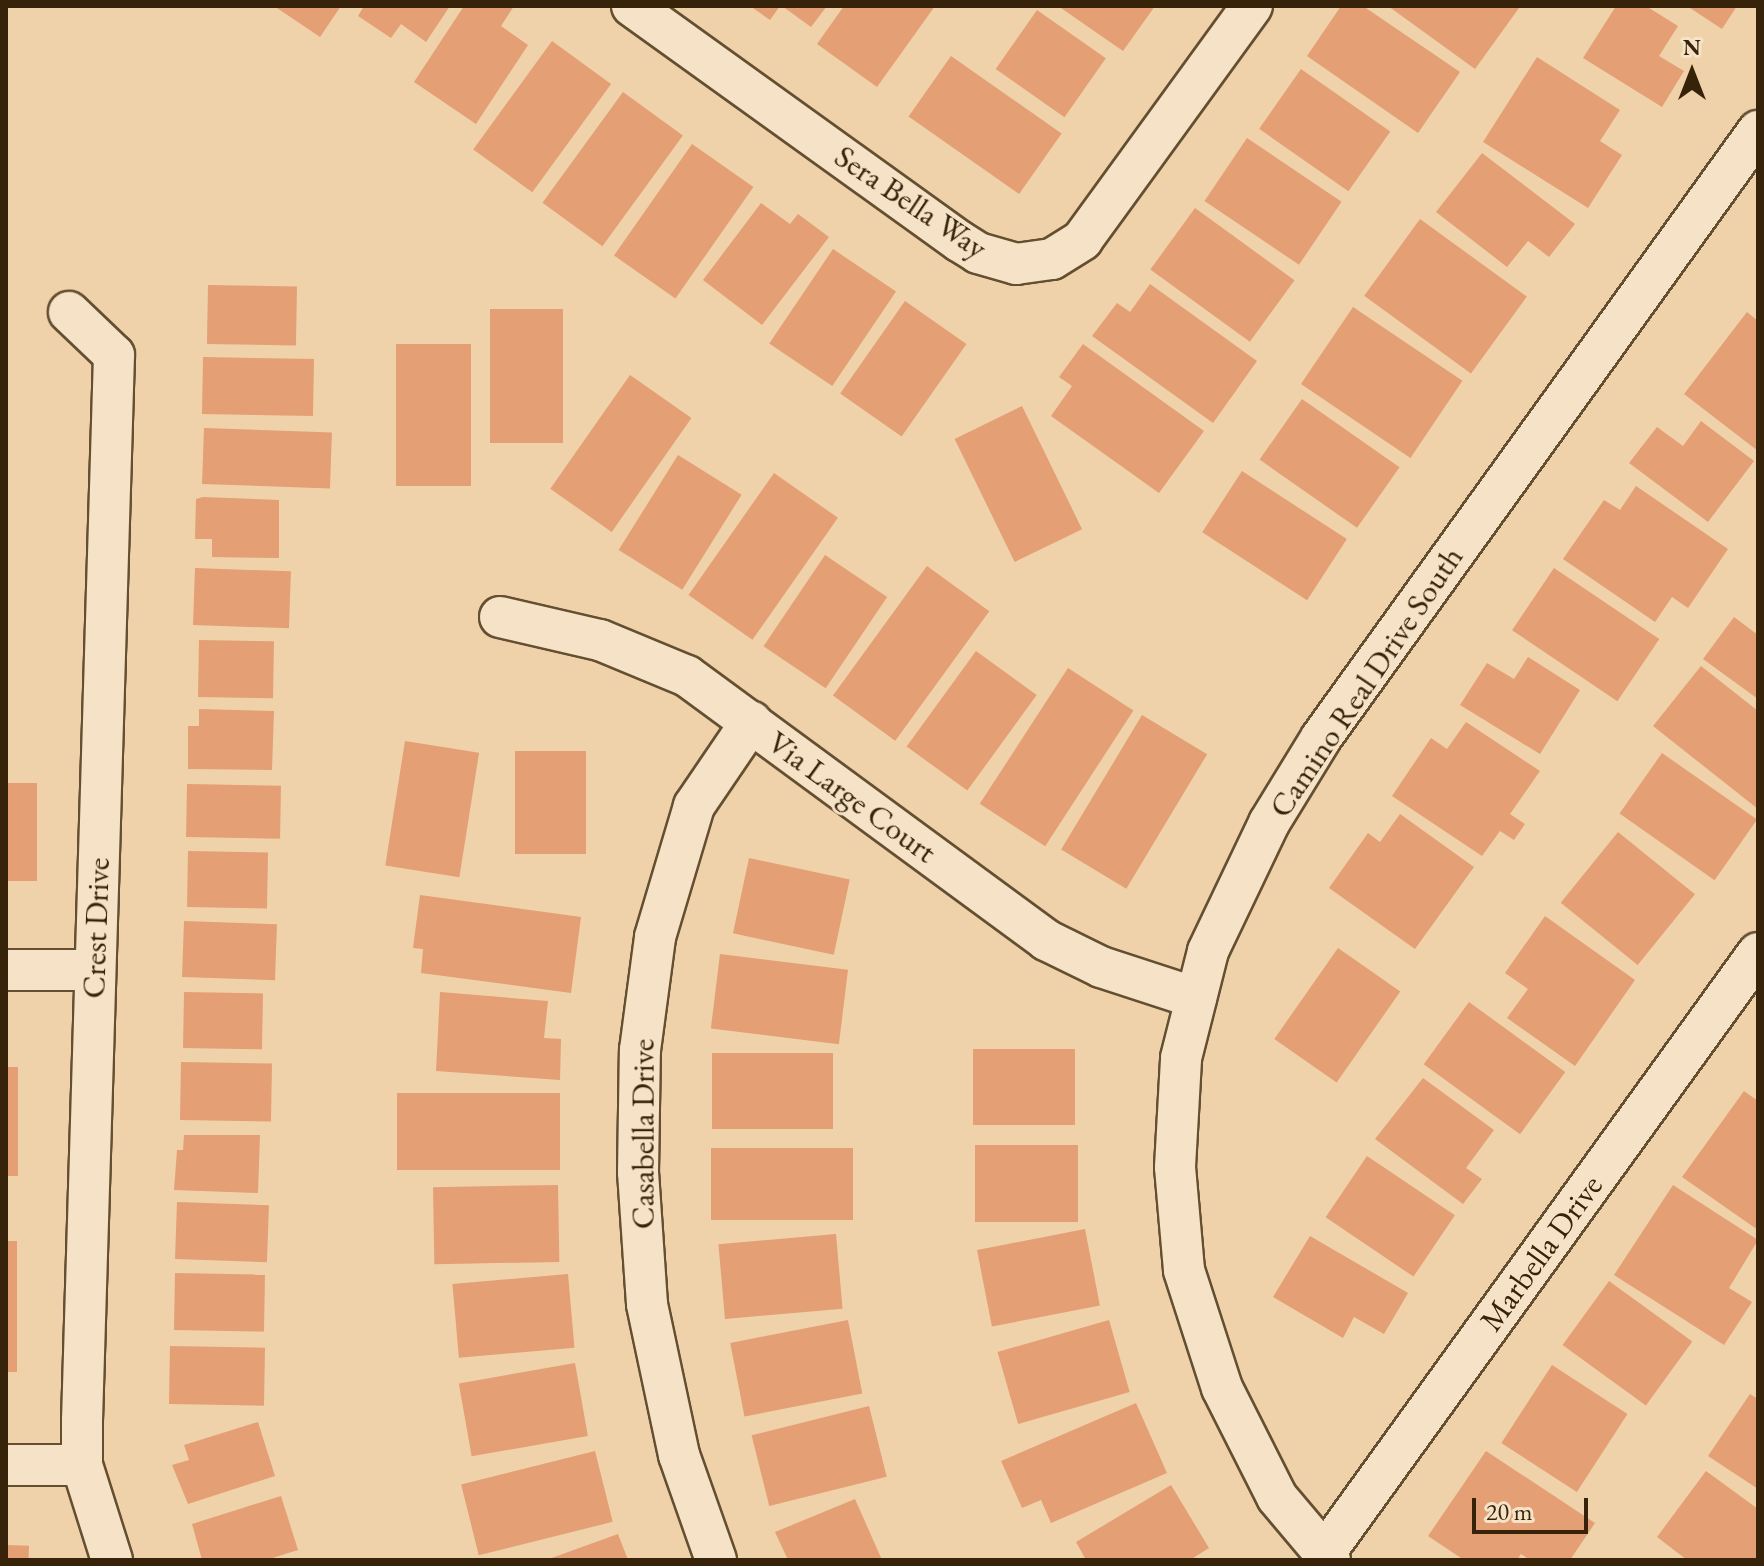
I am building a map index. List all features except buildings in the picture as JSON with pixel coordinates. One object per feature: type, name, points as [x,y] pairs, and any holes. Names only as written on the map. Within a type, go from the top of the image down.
[{"type":"street","name":"Sera Bella Way","points":[[632,6],[959,241],[997,260],[1037,264],[1067,251],[1094,226],[1252,6]]},
{"type":"street","name":"Camino Real Drive South","points":[[1327,1557],[1277,1497],[1222,1388],[1184,1270],[1175,1167],[1181,1058],[1208,951],[1269,823],[1321,738],[1758,131]]},
{"type":"street","name":"Crest Drive","points":[[69,312],[114,355],[82,1465],[112,1560]]},
{"type":"street","name":"Via Large Court","points":[[500,617],[600,640],[687,676],[1046,940],[1101,967],[1196,998]]},
{"type":"street","name":"Casabella Drive","points":[[716,1560],[679,1455],[647,1304],[638,1172],[640,1050],[655,937],[694,806],[751,722]]},
{"type":"street","name":"Marbella Drive","points":[[1327,1557],[1758,953]]},
{"type":"street","points":[[6,970],[95,970]]},
{"type":"street","points":[[6,1465],[82,1465]]}]
